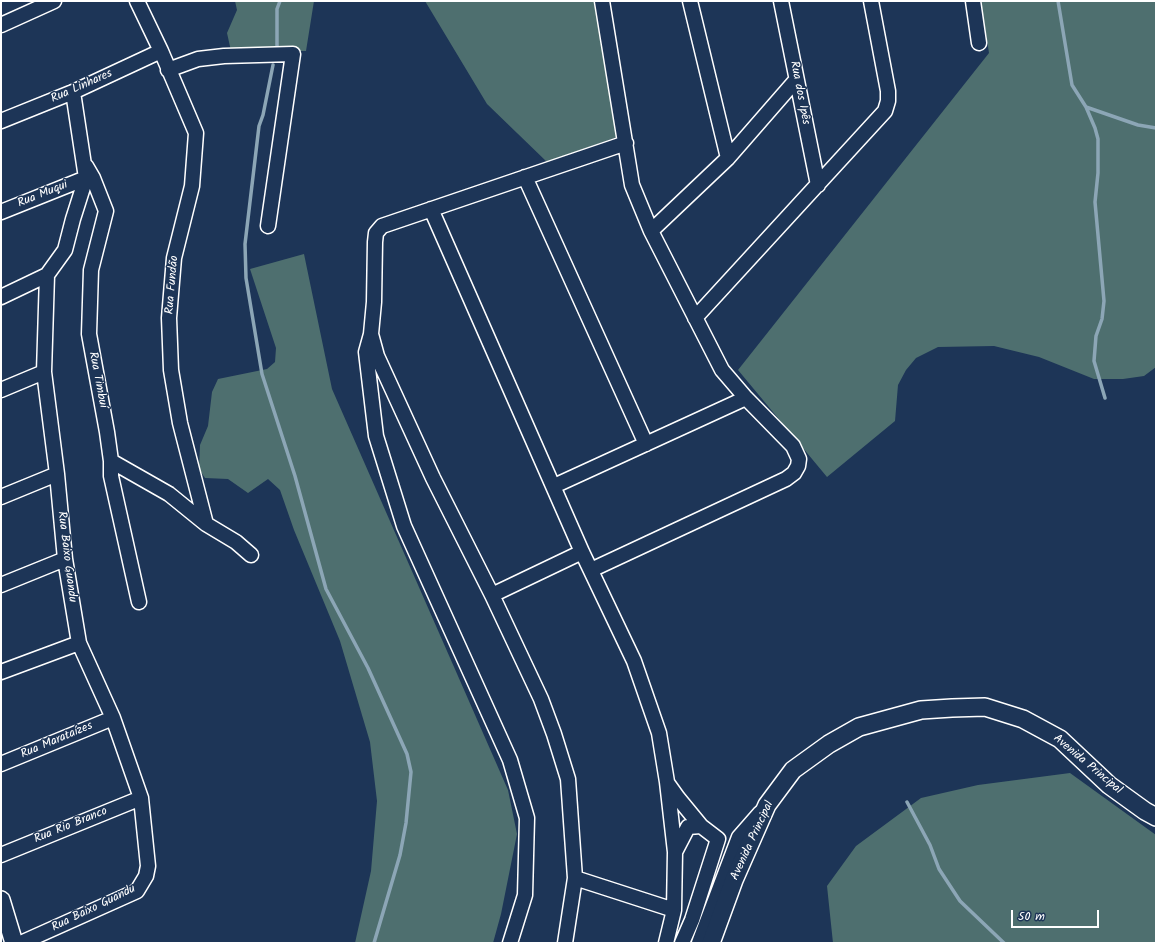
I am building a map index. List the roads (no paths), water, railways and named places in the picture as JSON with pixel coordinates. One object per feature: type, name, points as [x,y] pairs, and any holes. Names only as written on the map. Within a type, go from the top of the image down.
[{"type":"street","points":[[1,25],[54,1]]},
{"type":"street","name":"Rua Fundão","points":[[137,1],[196,133],[192,186],[174,258],[169,318],[171,370],[180,423],[206,524]]},
{"type":"street","points":[[591,570],[786,479],[794,473],[798,466],[799,459],[793,446],[746,398],[722,370],[651,231],[632,184],[602,1]]},
{"type":"street","points":[[690,1],[728,158]]},
{"type":"street","name":"Rua dos Ipês","points":[[781,1],[818,185]]},
{"type":"street","points":[[695,318],[885,111],[888,102],[888,91],[871,1]]},
{"type":"street","points":[[973,1],[979,43]]},
{"type":"street","name":"Rua Linhares","points":[[1,121],[73,92],[161,52]]},
{"type":"street","points":[[168,70],[198,59],[224,56],[292,54],[268,226]]},
{"type":"street","points":[[651,231],[728,158],[796,80]]},
{"type":"street","points":[[1,297],[47,275],[65,250],[72,219],[86,178],[73,92]]},
{"type":"street","points":[[510,943],[525,895],[527,818],[510,760],[404,526],[376,436],[366,352],[371,334],[374,302],[374,253],[376,233],[382,226],[626,143]]},
{"type":"street","name":"Rua Timbuí","points":[[83,160],[93,178],[106,211],[91,270],[89,334],[111,461],[111,476],[139,602]]},
{"type":"street","points":[[525,177],[646,444]]},
{"type":"street","name":"Rua Muqui","points":[[1,212],[86,178]]},
{"type":"street","points":[[431,209],[582,552],[634,661],[659,733],[667,782],[675,852],[674,910],[666,943]]},
{"type":"street","name":"Rua Baixo Guandu","points":[[21,943],[137,891],[146,876],[148,866],[141,798],[113,718],[78,643],[64,559],[57,474],[44,372],[47,275]]},
{"type":"street","points":[[371,334],[377,356],[432,478],[492,594],[541,699],[554,734],[568,779],[575,878],[565,943]]},
{"type":"street","points":[[1,390],[44,372]]},
{"type":"street","points":[[554,486],[746,398]]},
{"type":"street","points":[[111,461],[169,494],[206,524],[236,542],[251,555]]},
{"type":"street","points":[[1,497],[57,474]]},
{"type":"street","points":[[492,594],[582,552]]},
{"type":"street","points":[[1,586],[64,559]]},
{"type":"street","points":[[1,672],[78,643]]},
{"type":"street","name":"Avenida Principal","points":[[711,943],[734,880],[767,805],[793,770],[829,744],[859,727],[921,710],[985,707],[1023,719],[1060,739],[1109,785],[1145,811],[1156,817]]},
{"type":"street","name":"Rua Marataízes","points":[[1,764],[113,718]]},
{"type":"street","points":[[667,782],[701,826],[718,839],[692,920],[682,943]]},
{"type":"street","name":"Rua Rio Branco","points":[[1,855],[141,798]]},
{"type":"street","points":[[699,943],[739,837],[767,805]]},
{"type":"street","points":[[675,852],[688,827],[701,826]]},
{"type":"street","points":[[575,878],[674,910]]},
{"type":"street","points":[[1,900],[14,943]]},
{"type":"street","points":[[692,920],[707,924]]},
{"type":"waterway","points":[[276,52],[277,9],[280,1]]},
{"type":"waterway","points":[[1058,1],[1072,85],[1086,107],[1098,139],[1098,173],[1095,202],[1104,301],[1102,319],[1096,336],[1094,361],[1105,398]]},
{"type":"waterway","points":[[273,65],[263,115],[259,126],[245,244],[246,278],[262,374],[295,476],[326,589],[368,668],[407,754],[411,772],[406,823],[400,855],[374,943]]},
{"type":"waterway","points":[[1086,107],[1138,125],[1156,128]]},
{"type":"waterway","points":[[907,802],[930,845],[939,869],[960,901],[1004,943]]}]
